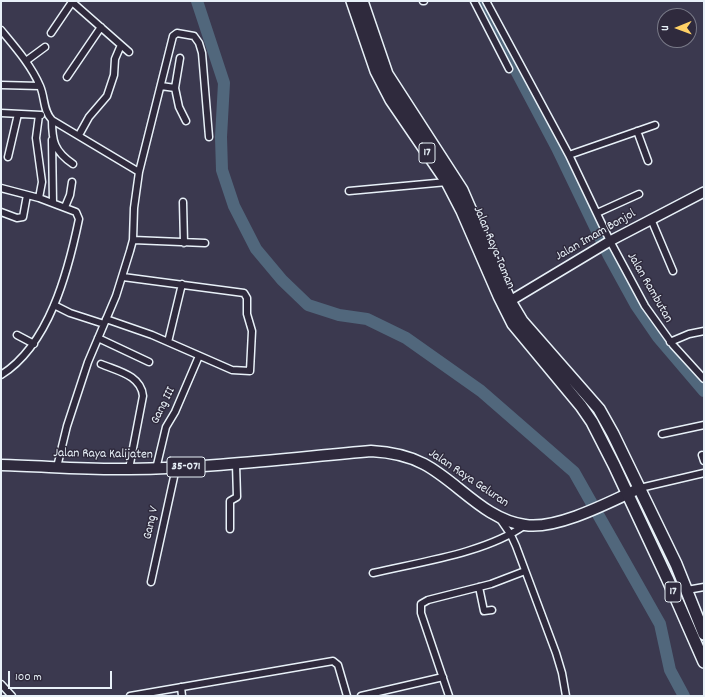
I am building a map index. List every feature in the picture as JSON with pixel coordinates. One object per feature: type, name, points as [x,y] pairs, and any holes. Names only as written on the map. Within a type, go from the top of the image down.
[{"type":"highway","name":"Jalan Raya Taman","points":[[352,1],[376,72],[383,86],[447,182],[469,224],[519,333],[588,417],[628,494]]},
{"type":"highway","name":"Jalan Raya Taman","points":[[362,1],[387,74],[462,190],[506,303],[599,409],[640,488]]},
{"type":"highway","name":"17","points":[[640,488],[687,590],[704,634]]},
{"type":"highway","name":"17","points":[[628,494],[704,662]]},
{"type":"main road","name":"Jalan Raya Geluran","points":[[371,451],[402,454],[425,464],[497,516],[525,525],[547,524],[586,512],[640,488]]},
{"type":"main road","name":"Jalan Raya Kalijaten","points":[[1,465],[129,469],[173,468],[236,464],[371,451]]},
{"type":"street","points":[[51,33],[71,1],[129,52]]},
{"type":"street","points":[[474,1],[491,23]]},
{"type":"street","points":[[486,1],[491,23],[509,69]]},
{"type":"street","name":"Jalan Rambutan","points":[[491,23],[569,155],[597,213],[605,244],[670,342],[704,379]]},
{"type":"street","points":[[66,77],[101,27]]},
{"type":"street","points":[[1,30],[26,61],[40,86],[46,114],[54,121],[139,172]]},
{"type":"street","points":[[57,467],[72,410],[88,362],[123,277],[133,240],[134,208],[139,172],[174,34],[194,36],[199,43],[204,63],[209,137]]},
{"type":"street","points":[[78,135],[89,117],[107,96],[114,75],[115,59],[121,45]]},
{"type":"street","points":[[26,61],[45,48]]},
{"type":"street","points":[[180,58],[175,88],[179,108],[186,121]]},
{"type":"street","points":[[1,85],[40,86]]},
{"type":"street","points":[[161,86],[175,88]]},
{"type":"street","points":[[1,113],[46,114]]},
{"type":"street","points":[[8,157],[18,114]]},
{"type":"street","points":[[39,115],[36,138],[42,182],[39,198]]},
{"type":"street","points":[[53,203],[52,140],[54,121]]},
{"type":"street","points":[[569,155],[655,125]]},
{"type":"street","points":[[637,131],[648,161]]},
{"type":"street","points":[[52,140],[64,157],[73,164]]},
{"type":"street","points":[[65,207],[70,195],[72,182]]},
{"type":"street","points":[[349,191],[447,182]]},
{"type":"street","points":[[1,188],[39,198],[65,207],[76,212],[79,219],[57,306],[34,344],[17,364],[1,375]]},
{"type":"street","name":"Jalan Imam Bonjol","points":[[506,303],[605,244],[704,192]]},
{"type":"street","points":[[597,213],[639,194]]},
{"type":"street","points":[[1,212],[17,218],[23,217],[28,195]]},
{"type":"street","points":[[183,202],[184,243]]},
{"type":"street","points":[[651,219],[673,270]]},
{"type":"street","points":[[133,240],[204,243]]},
{"type":"street","points":[[57,306],[105,322],[147,333],[234,370],[250,371],[252,331],[247,314],[247,298],[244,293],[123,277]]},
{"type":"street","points":[[168,342],[182,284]]},
{"type":"street","points":[[670,342],[689,334],[704,331]]},
{"type":"street","points":[[17,335],[34,344]]},
{"type":"street","points":[[98,338],[149,362]]},
{"type":"street","name":"Gang III","points":[[156,468],[164,431],[175,412],[199,356]]},
{"type":"street","points":[[101,364],[133,377],[143,390],[129,469]]},
{"type":"street","points":[[662,434],[704,425]]},
{"type":"street","points":[[230,529],[230,501],[237,497],[236,464]]},
{"type":"street","name":"Gang V","points":[[151,582],[174,477],[173,468]]},
{"type":"street","points":[[640,488],[704,473]]},
{"type":"street","points":[[497,516],[511,535],[525,571],[556,653],[566,696]]},
{"type":"street","points":[[373,573],[447,556],[511,535],[525,525]]},
{"type":"street","points":[[449,696],[421,613],[421,604],[428,600],[479,587],[525,571]]},
{"type":"street","points":[[479,587],[484,611],[492,610]]},
{"type":"street","points":[[687,590],[704,587]]},
{"type":"street","points":[[130,696],[333,661],[338,665],[346,696]]},
{"type":"street","points":[[361,696],[443,677]]},
{"type":"street","points":[[1,684],[12,696]]},
{"type":"street","points":[[180,687],[182,696]]},
{"type":"waterway","points":[[197,1],[224,83],[221,137],[222,170],[234,206],[256,249],[282,280],[308,305],[339,315],[367,319],[406,338],[481,391],[574,472],[660,624],[670,670],[684,696]]},
{"type":"waterway","points":[[479,1],[557,148],[608,254],[636,305],[658,337],[704,391]]}]
